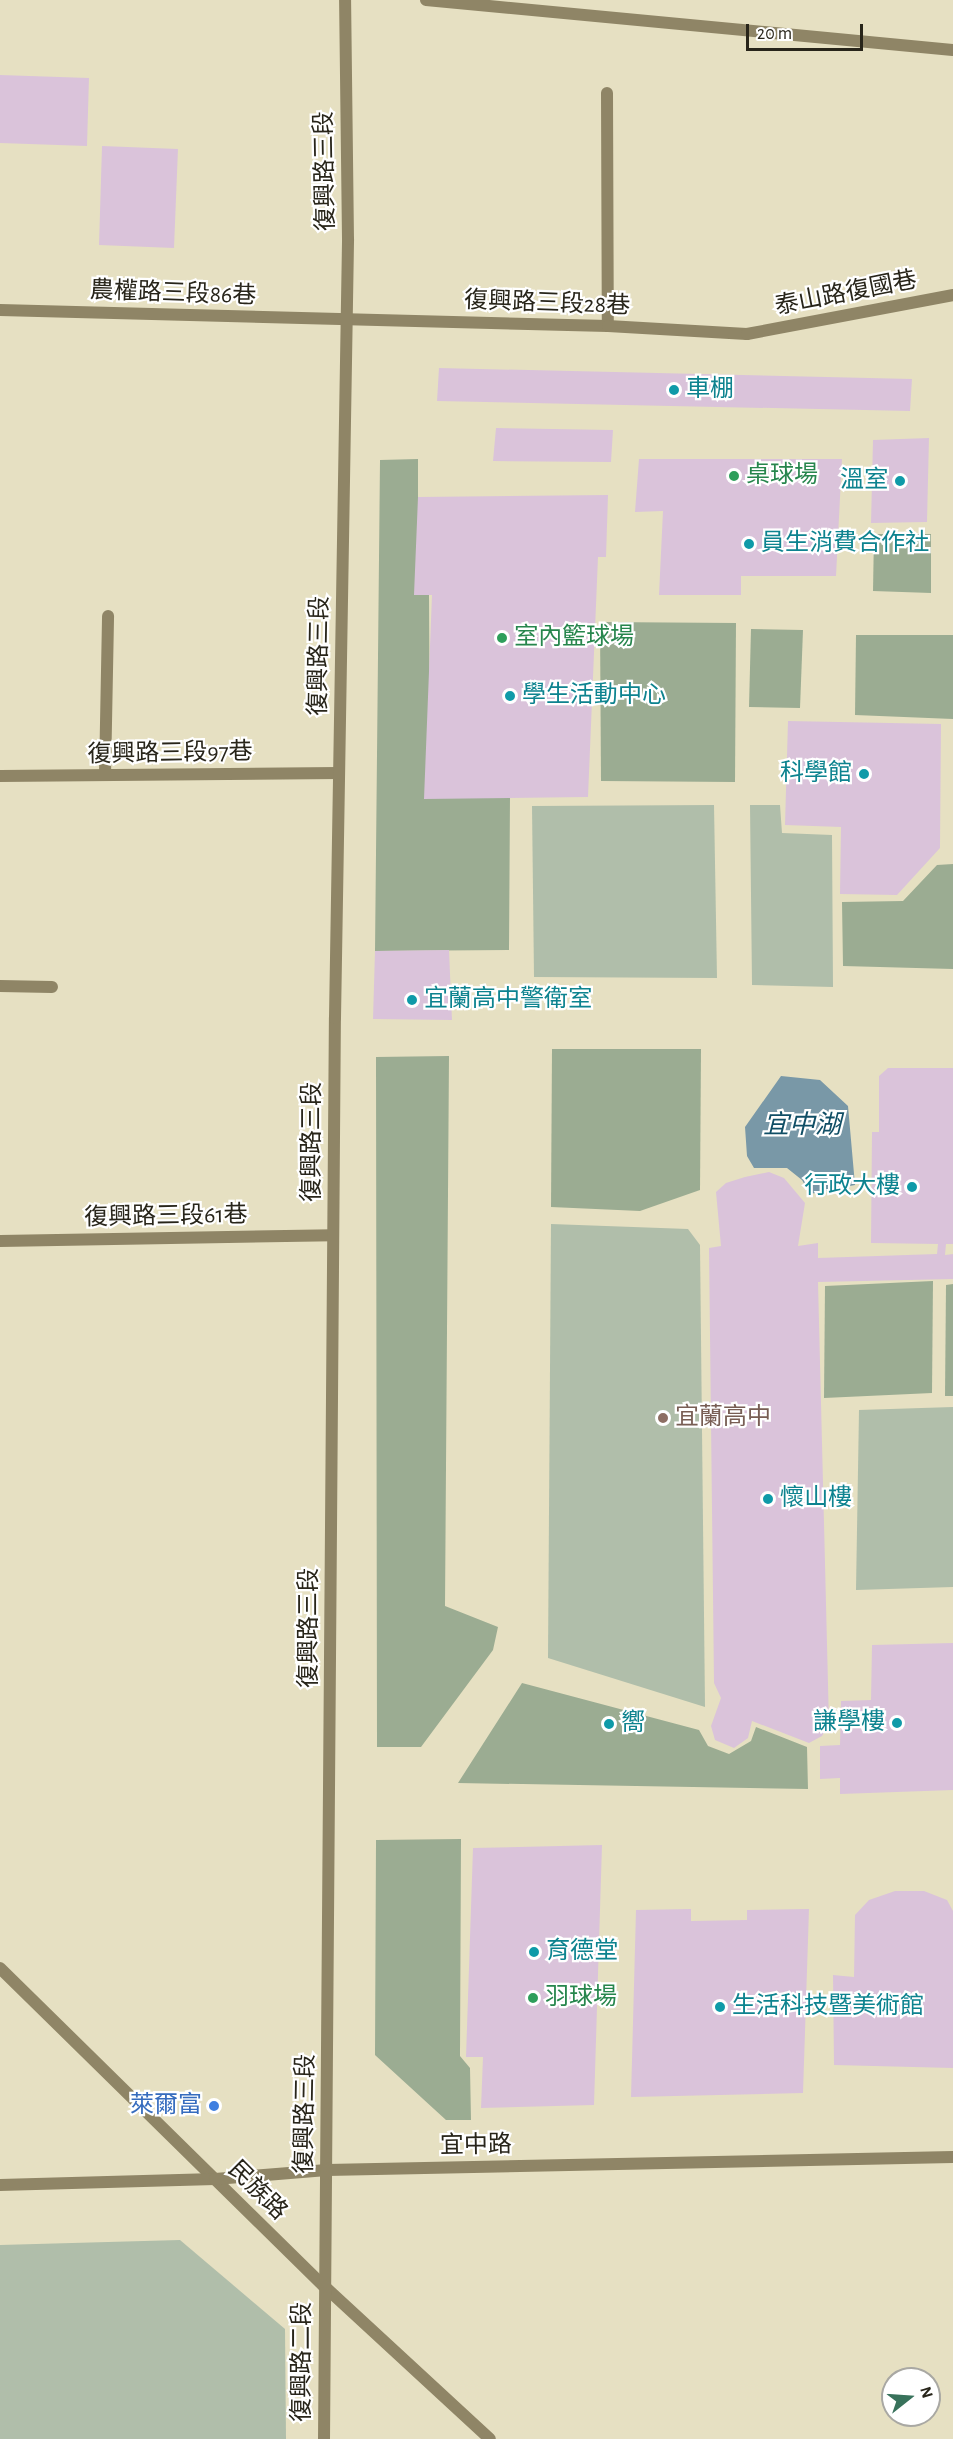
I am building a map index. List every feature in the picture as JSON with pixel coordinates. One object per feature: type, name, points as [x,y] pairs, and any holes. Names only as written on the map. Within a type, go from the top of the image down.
[{"type":"street","name":"復興路三段","points":[[323,2285],[327,2170],[333,1235],[345,321],[345,0]]},
{"type":"street","points":[[426,0],[953,50]]},
{"type":"street","points":[[607,93],[608,326]]},
{"type":"street","name":"泰山路復國巷","points":[[747,334],[953,295]]},
{"type":"street","name":"農權路三段86巷","points":[[0,310],[345,321]]},
{"type":"street","name":"復興路三段28巷","points":[[345,321],[608,326],[747,334]]},
{"type":"street","points":[[105,775],[108,616]]},
{"type":"street","name":"復興路三段97巷","points":[[0,776],[339,773]]},
{"type":"street","points":[[0,986],[52,987]]},
{"type":"street","name":"復興路三段61巷","points":[[0,1241],[333,1235]]},
{"type":"street","name":"民族路","points":[[0,1968],[323,2285],[490,2439]]},
{"type":"street","name":"宜中路","points":[[0,2185],[215,2179],[327,2170],[953,2157]]},
{"type":"street","name":"復興路二段","points":[[323,2285],[324,2439]]},
{"type":"green space","points":[[418,459],[418,589],[429,591],[430,793],[510,796],[509,950],[375,951],[380,460]]},
{"type":"green space","points":[[874,534],[931,534],[931,593],[873,591]]},
{"type":"green space","points":[[600,622],[736,623],[735,782],[601,781]]},
{"type":"green space","points":[[751,629],[803,630],[800,708],[749,707]]},
{"type":"green space","points":[[856,635],[953,635],[953,719],[855,715]]},
{"type":"green space","points":[[714,805],[717,978],[534,977],[532,806]]},
{"type":"green space","points":[[750,805],[780,805],[782,833],[832,835],[833,987],[752,985]]},
{"type":"green space","points":[[953,864],[953,969],[843,966],[842,902],[903,901],[937,865]]},
{"type":"green space","points":[[552,1049],[701,1049],[700,1190],[640,1211],[551,1207]]},
{"type":"green space","points":[[449,1056],[445,1606],[498,1627],[493,1650],[421,1747],[377,1747],[376,1057]]},
{"type":"green space","points":[[551,1224],[688,1229],[700,1245],[705,1707],[548,1658]]},
{"type":"green space","points":[[933,1281],[932,1393],[824,1398],[825,1286]]},
{"type":"green space","points":[[953,1284],[953,1396],[945,1396],[946,1285]]},
{"type":"green space","points":[[953,1407],[953,1587],[856,1590],[859,1410]]},
{"type":"green space","points":[[522,1683],[699,1730],[708,1746],[729,1754],[751,1741],[756,1727],[807,1747],[808,1789],[458,1783]]},
{"type":"green space","points":[[461,1839],[460,2056],[470,2068],[471,2120],[446,2120],[375,2055],[376,1840]]},
{"type":"green space","points":[[180,2240],[285,2329],[286,2439],[0,2439],[0,2245]]},
{"type":"water","name":"宜中湖","points":[[781,1076],[820,1080],[848,1106],[855,1185],[810,1194],[802,1180],[787,1168],[754,1168],[747,1156],[745,1127]]},
{"type":"building","points":[[0,75],[89,78],[87,146],[0,143]]},
{"type":"building","points":[[102,146],[178,149],[174,248],[99,245]]},
{"type":"building","name":"車棚","points":[[439,368],[912,379],[910,411],[437,401]]},
{"type":"building","points":[[496,428],[613,430],[611,462],[493,461]]},
{"type":"building","name":"溫室","points":[[929,438],[927,522],[871,523],[873,440]]},
{"type":"building","name":"員生消費合作社","points":[[639,459],[842,459],[836,576],[741,576],[741,595],[659,595],[663,511],[635,512]]},
{"type":"building","name":"學生活動中心","points":[[608,495],[606,557],[598,557],[588,797],[424,799],[432,595],[414,595],[418,497]]},
{"type":"building","name":"科學館","points":[[788,721],[941,724],[940,848],[897,895],[840,894],[841,827],[785,825]]},
{"type":"building","name":"宜蘭高中警衛室","points":[[449,950],[452,1020],[373,1019],[375,951]]},
{"type":"building","name":"懷山樓","points":[[888,1068],[953,1068],[953,1244],[946,1244],[945,1255],[953,1254],[953,1279],[818,1282],[829,1724],[822,1736],[809,1743],[752,1721],[748,1738],[734,1748],[715,1740],[711,1726],[721,1698],[714,1683],[709,1248],[721,1246],[716,1192],[726,1183],[769,1172],[784,1178],[805,1203],[798,1246],[818,1243],[818,1258],[937,1254],[938,1244],[871,1243],[872,1132],[879,1132],[879,1076]]},
{"type":"building","name":"謙學樓","points":[[953,1643],[953,1790],[840,1794],[840,1778],[820,1779],[820,1746],[840,1745],[841,1701],[871,1700],[872,1645]]},
{"type":"building","name":"育德堂","points":[[602,1845],[594,2105],[481,2108],[483,2057],[466,2057],[473,1848]]},
{"type":"building","points":[[895,1891],[924,1891],[947,1900],[953,1911],[953,2068],[834,2065],[833,1975],[854,1977],[855,1915],[869,1900]]},
{"type":"building","name":"生活科技暨美術館","points":[[691,1909],[691,1921],[747,1920],[747,1910],[809,1909],[803,2093],[631,2097],[636,1910]]},
{"type":"place","name":"車棚","points":[[674,390]]},
{"type":"place","name":"桌球場","points":[[734,476]]},
{"type":"place","name":"溫室","points":[[900,481]]},
{"type":"place","name":"員生消費合作社","points":[[749,544]]},
{"type":"place","name":"室內籃球場","points":[[502,638]]},
{"type":"place","name":"學生活動中心","points":[[510,696]]},
{"type":"place","name":"科學館","points":[[864,774]]},
{"type":"place","name":"宜蘭高中警衛室","points":[[412,1000]]},
{"type":"place","name":"行政大樓","points":[[912,1187]]},
{"type":"place","name":"宜蘭高中","points":[[663,1418]]},
{"type":"place","name":"懷山樓","points":[[768,1499]]},
{"type":"place","name":"謙學樓","points":[[897,1723]]},
{"type":"place","name":"嚮","points":[[609,1724]]},
{"type":"place","name":"育德堂","points":[[534,1952]]},
{"type":"place","name":"羽球場","points":[[533,1998]]},
{"type":"place","name":"生活科技暨美術館","points":[[720,2007]]},
{"type":"place","name":"萊爾富","points":[[214,2106]]}]
